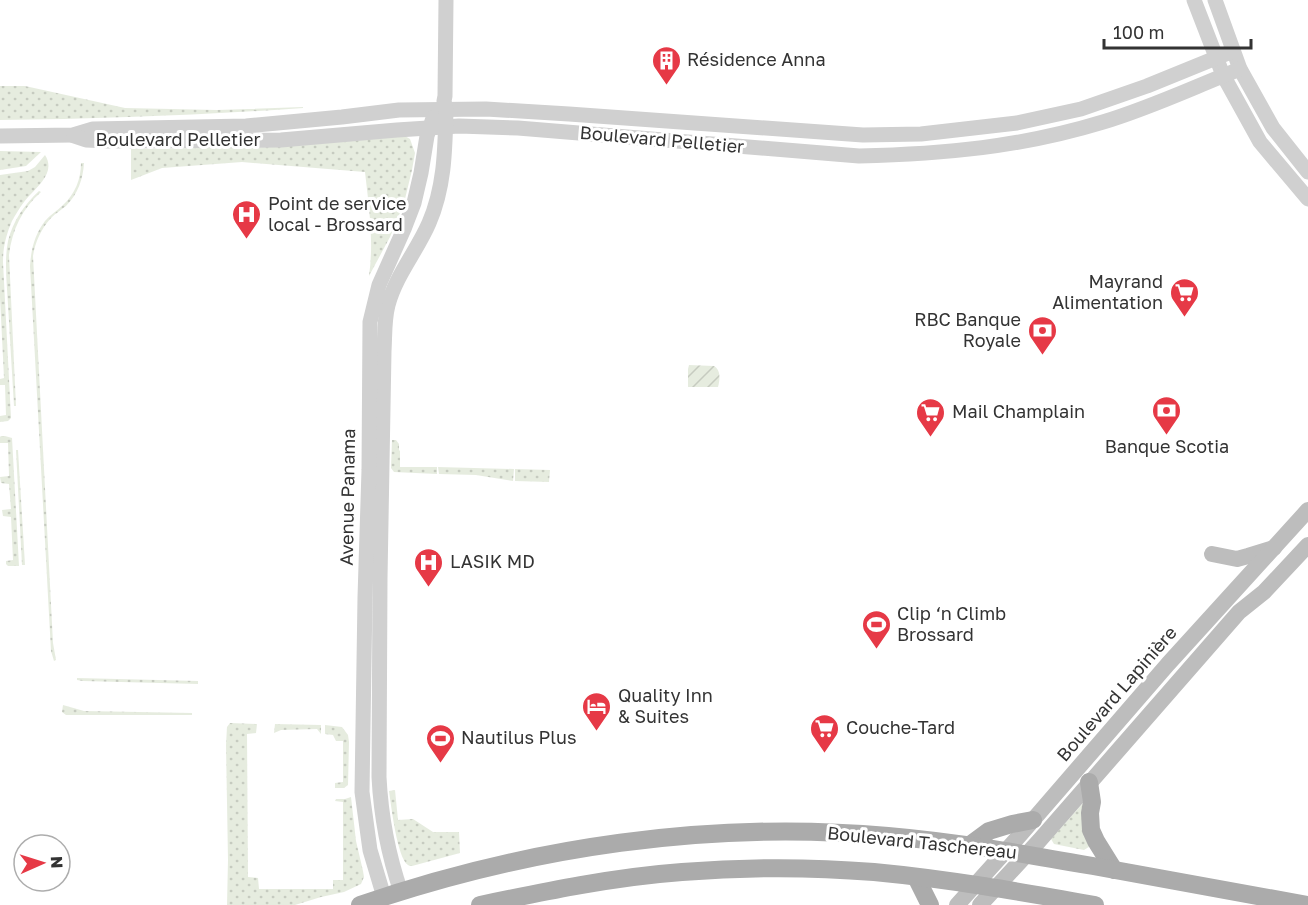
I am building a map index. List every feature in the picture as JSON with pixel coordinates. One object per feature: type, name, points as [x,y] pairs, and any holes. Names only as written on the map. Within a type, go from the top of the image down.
[{"type":"main road","name":"Boulevard Lapinière","points":[[957,905],[1162,671],[1308,510]]},
{"type":"main road","name":"Boulevard Lapinière","points":[[980,905],[1239,612],[1264,592],[1308,545]]},
{"type":"main road","points":[[1212,554],[1241,558],[1275,547]]},
{"type":"main road","points":[[1089,782],[1092,802],[1091,830],[1114,870]]},
{"type":"main road","points":[[970,845],[989,831],[1033,820]]},
{"type":"main road","name":"Boulevard Taschereau","points":[[360,905],[394,900],[473,872],[571,851],[632,841],[699,834],[763,832],[830,832],[970,845],[1307,905]]},
{"type":"main road","name":"Boulevard Taschereau","points":[[480,905],[590,883],[683,872],[750,869],[872,872],[975,884],[1095,905]]},
{"type":"main road","points":[[916,877],[930,905]]},
{"type":"main road","points":[[1025,905],[1048,897]]},
{"type":"street","name":"Avenue Panama","points":[[394,900],[379,777],[380,578],[386,315],[404,270],[429,223],[441,185],[444,161],[438,127],[446,96],[446,0]]},
{"type":"street","points":[[1194,0],[1223,75],[1260,142],[1308,199]]},
{"type":"street","points":[[1215,0],[1240,69],[1273,128],[1308,172]]},
{"type":"street","name":"Boulevard Pelletier","points":[[0,136],[73,135],[93,129],[246,126],[442,107],[863,135],[921,134],[1017,123],[1081,109],[1233,51]]},
{"type":"street","name":"Boulevard Pelletier","points":[[73,135],[86,140],[110,141],[281,140],[438,127],[518,128],[859,156],[913,155],[1021,142],[1103,122],[1160,102],[1240,69]]},
{"type":"street","points":[[1017,123],[1021,142]]},
{"type":"street","name":"Avenue Panama","points":[[394,900],[370,850],[362,792],[370,322],[379,285],[414,203],[427,136],[438,127]]},
{"type":"shaded area","points":[[0,86],[25,86],[125,108],[217,110],[303,108],[152,116],[0,120]]},
{"type":"shaded area","points":[[405,136],[410,139],[415,153],[404,203],[390,237],[369,276],[371,237],[365,172],[242,162],[162,168],[131,180],[131,149],[275,147]]},
{"type":"shaded area","points":[[0,151],[41,152],[26,166],[0,170]]},
{"type":"shaded area","points":[[45,155],[48,161],[48,172],[16,214],[4,246],[11,418],[0,422],[0,416],[6,415],[5,385],[0,385],[0,379],[4,378],[0,297],[0,175],[28,171],[35,167]]},
{"type":"shaded area","points":[[81,163],[84,163],[77,191],[66,206],[44,227],[33,256],[53,643],[56,660],[54,661],[51,651],[30,266],[36,236],[45,221],[67,201],[74,191],[80,175]]},
{"type":"shaded area","points":[[39,191],[41,192],[19,220],[9,255],[16,406],[14,406],[6,273],[7,249],[16,220]]},
{"type":"shaded area","points":[[689,365],[714,366],[719,373],[718,387],[688,387]]},
{"type":"shaded area","points":[[1,436],[12,438],[19,566],[6,564],[6,561],[13,560],[11,517],[3,516],[2,510],[11,509],[9,484],[1,483],[0,477],[9,476],[8,443],[0,443]]},
{"type":"shaded area","points":[[392,440],[396,440],[399,444],[400,467],[437,467],[437,474],[394,472],[391,468]]},
{"type":"shaded area","points":[[16,450],[18,450],[25,565],[22,565]]},
{"type":"shaded area","points":[[438,467],[514,469],[513,481],[476,475],[439,474]]},
{"type":"shaded area","points":[[515,469],[550,470],[549,482],[515,481]]},
{"type":"shaded area","points":[[77,678],[198,681],[198,684],[83,681]]},
{"type":"shaded area","points":[[63,705],[84,711],[192,713],[192,715],[66,715],[62,712]]},
{"type":"shaded area","points":[[230,723],[257,724],[256,733],[247,734],[248,877],[258,878],[259,889],[333,889],[333,880],[343,880],[343,802],[335,801],[351,797],[356,841],[364,877],[361,884],[344,892],[295,905],[227,905],[226,745],[227,727]]},
{"type":"shaded area","points":[[275,724],[321,725],[321,734],[317,729],[281,730],[274,733]]},
{"type":"shaded area","points":[[325,725],[342,727],[348,735],[348,785],[344,788],[335,788],[335,783],[343,782],[343,741],[336,741],[333,735],[325,734]]},
{"type":"shaded area","points":[[395,790],[398,820],[413,819],[433,832],[459,832],[460,853],[412,866],[408,865],[401,852],[393,818],[389,791]]},
{"type":"shaded area","points":[[1084,802],[1092,845],[1084,850],[1054,844],[1051,839]]},
{"type":"place","name":"Résidence Anna","points":[[666,86]]},
{"type":"place","name":"Point de service local - Brossard","points":[[247,240]]},
{"type":"place","name":"Mayrand Alimentation","points":[[1184,318]]},
{"type":"place","name":"RBC Banque Royale","points":[[1042,356]]},
{"type":"place","name":"Banque Scotia","points":[[1167,436]]},
{"type":"place","name":"Mail Champlain","points":[[931,438]]},
{"type":"place","name":"LASIK MD","points":[[429,588]]},
{"type":"place","name":"Clip ‘n Climb Brossard","points":[[876,650]]},
{"type":"place","name":"Quality Inn & Suites","points":[[597,732]]},
{"type":"place","name":"Couche-Tard","points":[[825,754]]},
{"type":"place","name":"Nautilus Plus","points":[[440,764]]}]
